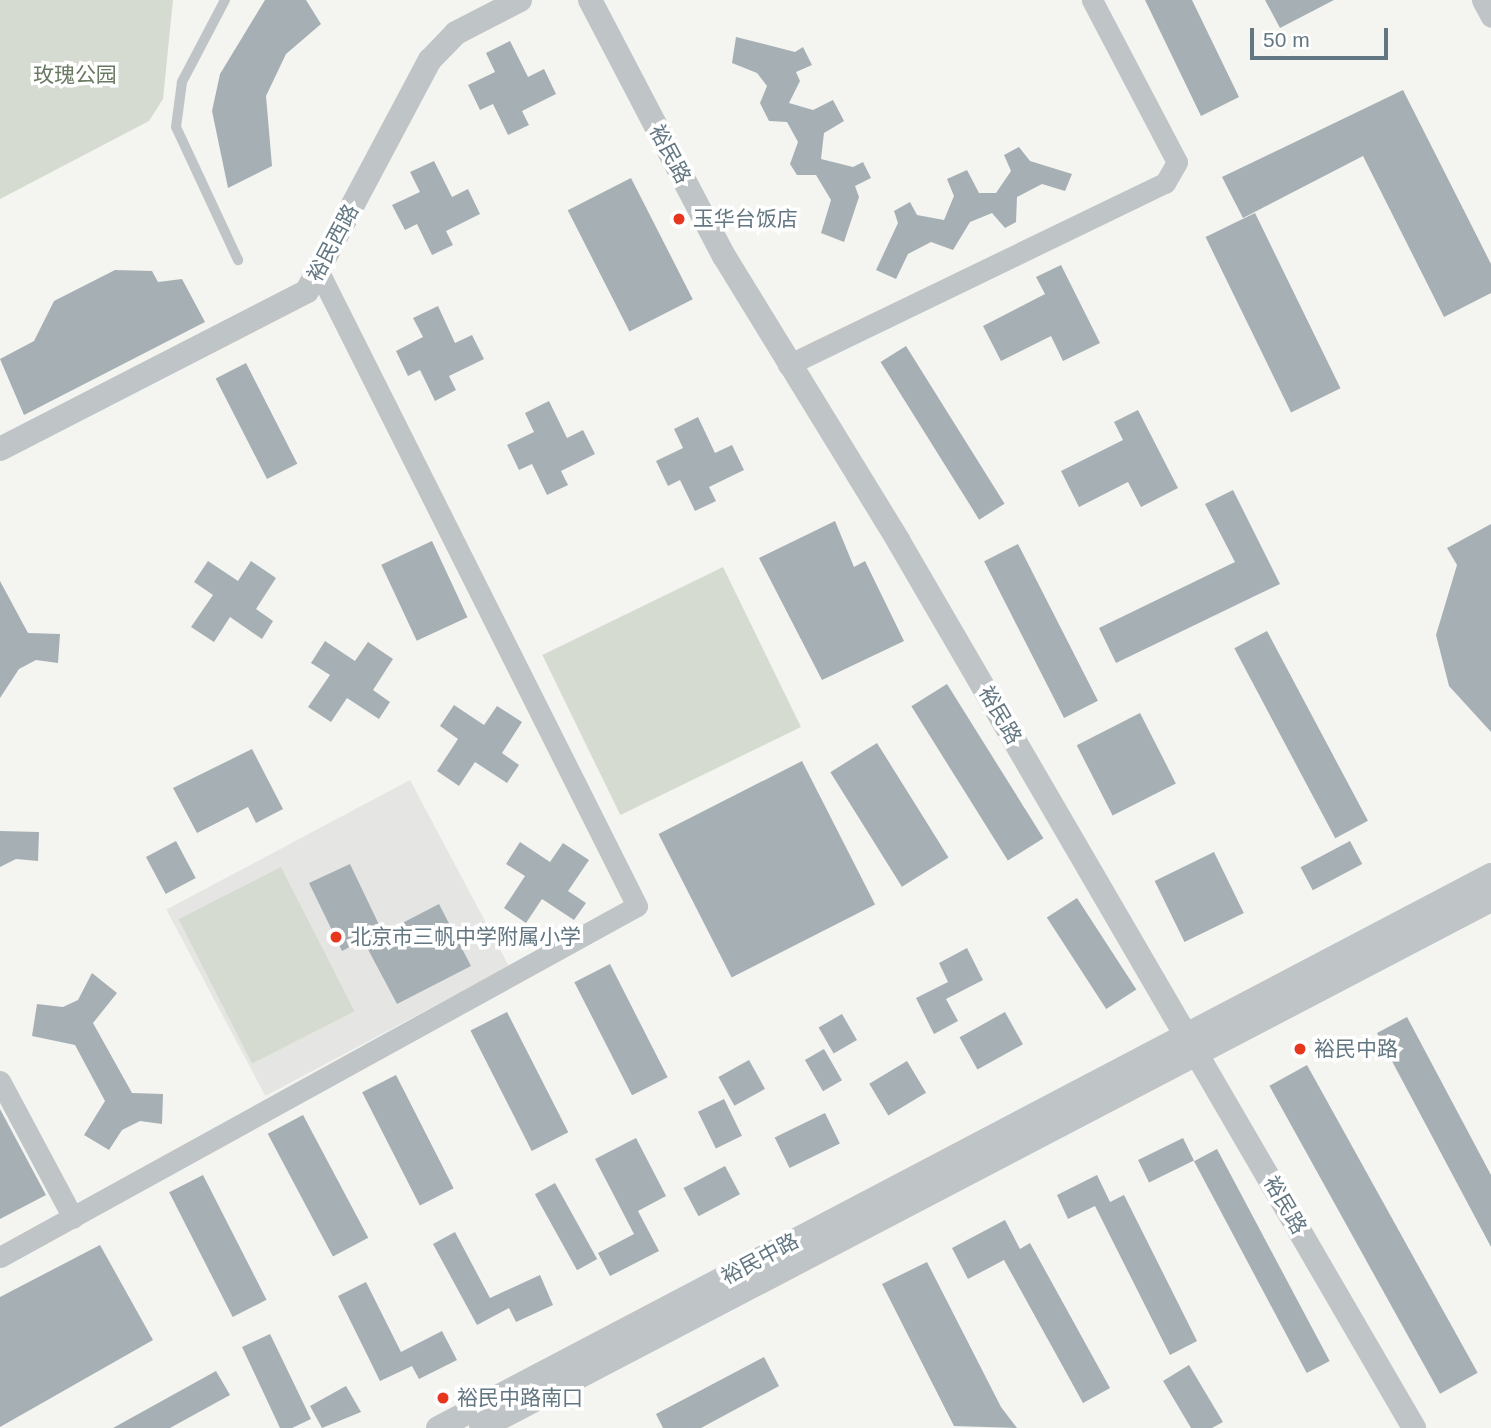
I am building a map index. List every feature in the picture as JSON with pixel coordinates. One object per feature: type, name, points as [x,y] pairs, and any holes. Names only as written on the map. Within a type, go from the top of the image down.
[{"type":"street","name":"裕民西路","points":[[0,449],[307,291],[430,60],[456,33],[520,0]]},
{"type":"street","name":"裕民路","points":[[590,0],[788,365],[1192,1044],[1414,1428]]},
{"type":"street","points":[[788,365],[1165,183],[1177,162],[1092,0]]},
{"type":"street","points":[[1482,0],[1491,18]]},
{"type":"street","points":[[0,1257],[637,906],[318,270]]},
{"type":"street","name":"裕民中路","points":[[481,1428],[1192,1044],[1491,875]]},
{"type":"street","name":"裕民中路","points":[[438,1428],[1192,1044],[1488,908]]},
{"type":"street","points":[[0,1081],[74,1218]]},
{"type":"lane","points":[[225,0],[183,82],[176,127],[238,260]]},
{"type":"shaded area","name":"北京市三帆中学附属小学","points":[[410,780],[509,966],[265,1096],[166,910]]},
{"type":"green space","name":"玫瑰公园","points":[[0,0],[173,0],[163,99],[149,121],[0,199]]},
{"type":"green space","points":[[723,567],[801,727],[620,815],[542,655]]},
{"type":"green space","points":[[281,867],[355,1011],[252,1064],[179,919]]},
{"type":"building","points":[[265,0],[306,0],[321,24],[286,54],[266,96],[272,166],[228,188],[212,111],[220,74]]},
{"type":"building","points":[[1145,0],[1192,0],[1239,97],[1201,116]]},
{"type":"building","points":[[1265,0],[1334,0],[1280,28]]},
{"type":"building","points":[[736,37],[795,52],[803,47],[812,65],[796,72],[800,81],[789,103],[813,110],[833,100],[844,121],[824,133],[821,159],[853,167],[863,162],[871,178],[855,186],[859,197],[844,242],[821,233],[831,200],[816,175],[797,175],[790,164],[798,142],[787,122],[769,121],[760,103],[767,86],[757,73],[732,63]]},
{"type":"building","points":[[510,41],[528,77],[544,69],[556,94],[522,111],[529,125],[508,135],[493,104],[480,110],[468,85],[495,72],[486,53]]},
{"type":"building","points":[[1403,90],[1491,264],[1491,293],[1444,317],[1363,156],[1243,218],[1222,177]]},
{"type":"building","points":[[1019,147],[1030,161],[1072,174],[1065,191],[1042,184],[1017,197],[1016,222],[1005,228],[992,213],[970,222],[953,250],[931,242],[908,254],[896,279],[876,270],[898,223],[894,211],[910,202],[917,215],[944,220],[954,196],[947,179],[967,170],[979,193],[996,193],[1011,171],[1004,155]]},
{"type":"building","points":[[434,161],[452,197],[468,189],[480,214],[446,231],[453,245],[432,255],[417,224],[405,230],[392,205],[420,192],[410,172]]},
{"type":"building","points":[[631,178],[693,299],[629,331],[568,210]]},
{"type":"building","points":[[1255,213],[1340,388],[1291,412],[1206,237]]},
{"type":"building","points":[[1061,265],[1100,343],[1063,361],[1051,336],[1001,361],[983,326],[1045,294],[1036,277]]},
{"type":"building","points":[[115,270],[152,271],[158,282],[182,279],[205,322],[24,415],[0,359],[34,341],[54,301]]},
{"type":"building","points":[[438,306],[455,343],[472,335],[484,359],[449,376],[456,390],[435,401],[420,370],[408,376],[396,351],[423,337],[413,318]]},
{"type":"building","points":[[906,346],[1005,504],[979,520],[881,362]]},
{"type":"building","points":[[246,363],[297,464],[267,479],[216,378]]},
{"type":"building","points":[[549,401],[567,438],[583,430],[595,454],[561,471],[568,485],[547,495],[532,464],[519,470],[507,445],[534,432],[525,413]]},
{"type":"building","points":[[1138,410],[1178,488],[1141,507],[1128,482],[1079,507],[1061,471],[1123,440],[1114,422]]},
{"type":"building","points":[[698,417],[715,453],[732,445],[744,470],[709,487],[716,501],[695,511],[680,480],[668,486],[656,461],[683,448],[674,429]]},
{"type":"building","points":[[1233,490],[1280,584],[1116,663],[1099,628],[1235,562],[1205,504]]},
{"type":"building","points":[[835,521],[854,567],[865,561],[904,641],[822,680],[759,558]]},
{"type":"building","points":[[1491,524],[1491,732],[1449,686],[1436,635],[1457,565],[1447,548]]},
{"type":"building","points":[[432,541],[467,617],[417,641],[381,565]]},
{"type":"building","points":[[1018,544],[1098,701],[1064,718],[984,561]]},
{"type":"building","points":[[208,561],[238,581],[251,561],[276,578],[256,609],[273,621],[262,639],[230,617],[214,642],[191,627],[213,595],[194,582]]},
{"type":"building","points":[[0,581],[28,633],[60,634],[58,663],[36,660],[19,669],[0,698]]},
{"type":"building","points":[[1267,631],[1368,821],[1335,838],[1234,648]]},
{"type":"building","points":[[325,641],[355,661],[368,642],[393,659],[373,690],[390,702],[379,719],[347,698],[331,722],[308,707],[330,675],[311,663]]},
{"type":"building","points":[[947,684],[1043,838],[1008,861],[911,706]]},
{"type":"building","points":[[454,705],[484,725],[497,706],[522,722],[502,753],[519,765],[507,783],[475,762],[459,786],[437,771],[458,739],[440,726]]},
{"type":"building","points":[[1140,713],[1176,783],[1113,816],[1077,745]]},
{"type":"building","points":[[877,743],[949,857],[902,887],[830,772]]},
{"type":"building","points":[[252,749],[283,809],[256,823],[248,807],[197,833],[173,788]]},
{"type":"building","points":[[802,761],[875,904],[732,978],[659,834]]},
{"type":"building","points":[[0,831],[39,832],[38,861],[16,859],[0,867]]},
{"type":"building","points":[[176,841],[196,878],[166,894],[146,857]]},
{"type":"building","points":[[1350,841],[1362,864],[1313,890],[1301,867]]},
{"type":"building","points":[[520,842],[550,862],[563,843],[589,860],[568,891],[586,903],[574,920],[542,899],[526,923],[504,908],[525,876],[506,864]]},
{"type":"building","points":[[1214,852],[1244,913],[1184,942],[1155,881]]},
{"type":"building","points":[[350,864],[383,933],[439,904],[471,966],[397,1004],[363,940],[342,951],[309,883]]},
{"type":"building","points":[[1077,898],[1136,989],[1106,1009],[1047,918]]},
{"type":"building","points":[[967,948],[983,980],[946,999],[958,1021],[934,1034],[916,998],[948,982],[939,963]]},
{"type":"building","points":[[610,964],[668,1077],[632,1095],[574,982]]},
{"type":"building","points":[[92,973],[117,993],[93,1023],[132,1093],[163,1094],[162,1124],[140,1121],[122,1130],[109,1150],[84,1135],[105,1101],[75,1045],[32,1036],[37,1004],[63,1007],[78,1000]]},
{"type":"building","points":[[507,1012],[568,1132],[532,1151],[470,1031]]},
{"type":"building","points":[[1005,1012],[1023,1044],[977,1070],[960,1037]]},
{"type":"building","points":[[842,1014],[857,1040],[834,1053],[819,1028]]},
{"type":"building","points":[[1407,1017],[1491,1175],[1491,1247],[1377,1033]]},
{"type":"building","points":[[824,1049],[842,1080],[823,1091],[805,1060]]},
{"type":"building","points":[[749,1060],[765,1089],[734,1106],[718,1077]]},
{"type":"building","points":[[907,1061],[926,1093],[888,1115],[869,1084]]},
{"type":"building","points":[[1307,1065],[1478,1373],[1440,1394],[1269,1086]]},
{"type":"building","points":[[396,1075],[454,1188],[420,1205],[362,1092]]},
{"type":"building","points":[[724,1099],[742,1136],[716,1149],[698,1112]]},
{"type":"building","points":[[0,1109],[46,1195],[0,1219]]},
{"type":"building","points":[[825,1113],[840,1144],[790,1168],[775,1138]]},
{"type":"building","points":[[303,1115],[368,1238],[333,1257],[268,1134]]},
{"type":"building","points":[[636,1138],[666,1196],[638,1211],[659,1251],[610,1276],[598,1253],[634,1234],[595,1159]]},
{"type":"building","points":[[1183,1138],[1194,1160],[1149,1182],[1138,1160]]},
{"type":"building","points":[[1217,1149],[1330,1361],[1307,1373],[1194,1161]]},
{"type":"building","points":[[725,1166],[740,1194],[699,1216],[684,1188]]},
{"type":"building","points":[[203,1175],[267,1300],[233,1317],[169,1192]]},
{"type":"building","points":[[1097,1175],[1110,1202],[1124,1195],[1197,1341],[1170,1355],[1095,1206],[1068,1219],[1057,1195]]},
{"type":"building","points":[[555,1183],[597,1259],[577,1270],[535,1194]]},
{"type":"building","points":[[1005,1220],[1020,1249],[1030,1243],[1110,1388],[1083,1403],[1004,1260],[968,1279],[952,1248]]},
{"type":"building","points":[[455,1232],[490,1298],[540,1275],[553,1305],[516,1322],[509,1308],[477,1325],[433,1244]]},
{"type":"building","points":[[100,1245],[153,1340],[0,1427],[0,1297]]},
{"type":"building","points":[[927,1262],[1001,1407],[1017,1428],[954,1426],[882,1284]]},
{"type":"building","points":[[366,1282],[401,1352],[442,1331],[457,1360],[419,1379],[412,1366],[380,1381],[338,1296]]},
{"type":"building","points":[[270,1334],[311,1419],[292,1428],[280,1428],[242,1347]]},
{"type":"building","points":[[764,1357],[779,1386],[701,1428],[663,1428],[656,1414]]},
{"type":"building","points":[[1189,1365],[1223,1422],[1212,1428],[1191,1428],[1163,1381]]},
{"type":"building","points":[[216,1371],[230,1395],[170,1428],[113,1428]]},
{"type":"building","points":[[346,1386],[361,1412],[322,1428],[310,1406]]},
{"type":"place","name":"玉华台饭店","points":[[679,219]]},
{"type":"place","name":"北京市三帆中学附属小学","points":[[336,937]]},
{"type":"place","name":"裕民中路","points":[[1300,1049]]},
{"type":"place","name":"裕民中路南口","points":[[443,1398]]}]
